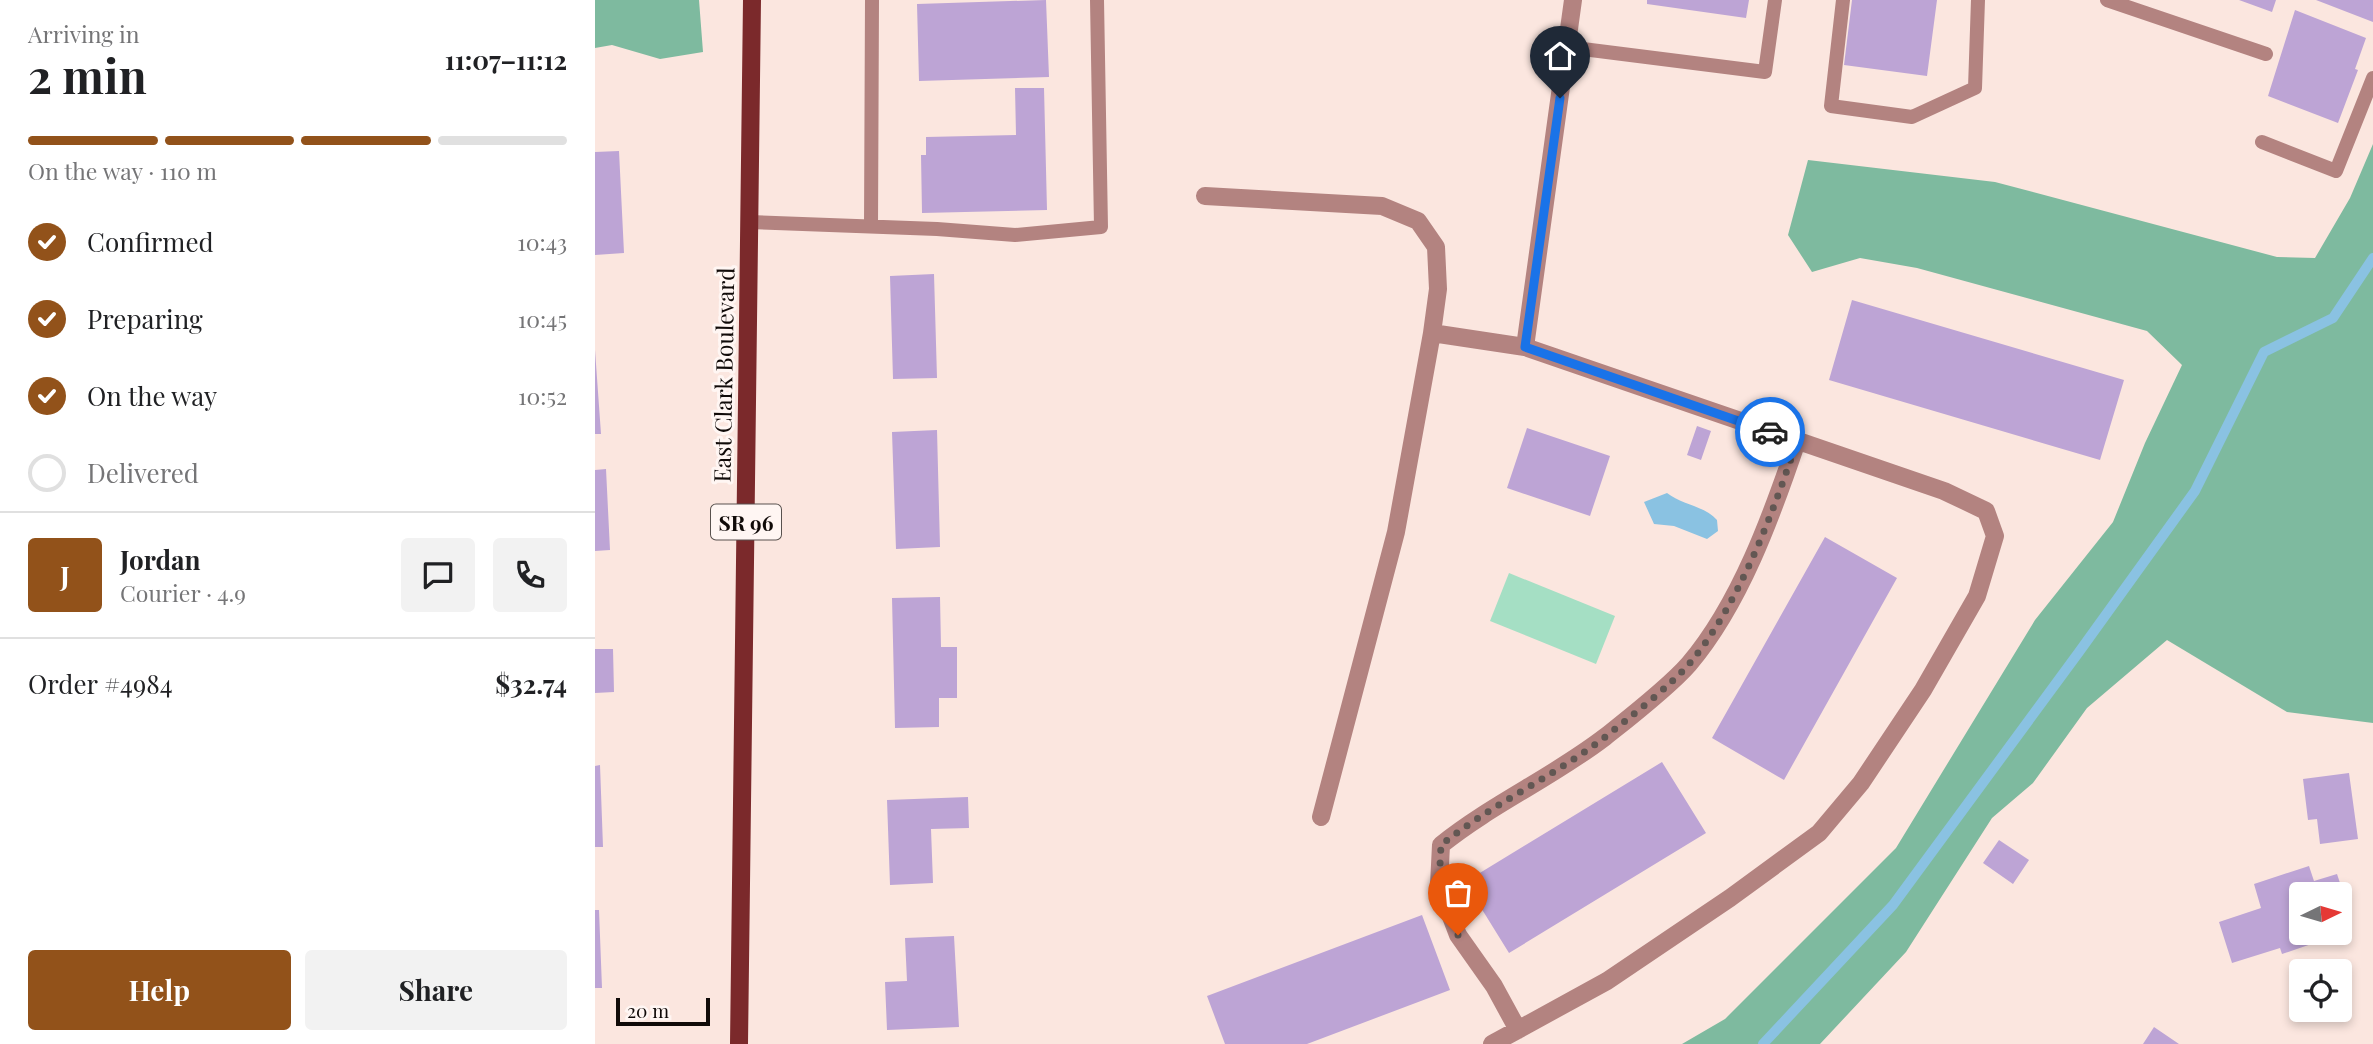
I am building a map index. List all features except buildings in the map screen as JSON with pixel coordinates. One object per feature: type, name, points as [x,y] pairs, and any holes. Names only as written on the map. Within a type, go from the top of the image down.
[{"type":"main road","name":"East Clark Boulevard","points":[[739,1044],[752,0]]},
{"type":"street","points":[[1525,347],[1573,0]]},
{"type":"street","points":[[1205,196],[1383,206],[1417,221],[1436,247],[1438,289],[1396,532],[1321,817]]},
{"type":"street","points":[[1431,333],[1525,347],[1944,491],[1986,511],[1994,536],[1988,567],[1977,596],[1923,690],[1861,783],[1819,834],[1607,981],[1492,1044]]},
{"type":"street","points":[[1518,1030],[1495,986],[1458,935],[1439,885],[1441,845],[1475,818],[1603,738],[1688,665],[1720,617],[1769,526],[1797,441]]},
{"type":"lane","points":[[871,226],[872,0]]},
{"type":"lane","points":[[749,222],[1015,235],[1101,228],[1097,0]]},
{"type":"lane","points":[[1567,47],[1765,72],[1775,0]]},
{"type":"lane","points":[[1843,0],[1831,106],[1912,117],[1975,88],[1978,0]]},
{"type":"lane","points":[[2106,0],[2266,54]]},
{"type":"lane","points":[[2262,142],[2336,171],[2373,78]]},
{"type":"green space","points":[[595,0],[699,0],[703,52],[660,59],[612,45],[595,48]]},
{"type":"green space","points":[[2373,144],[2373,723],[2287,712],[2167,640],[2087,708],[2033,783],[1992,818],[1906,952],[1820,1044],[1682,1044],[1725,1019],[1896,848],[2035,620],[2113,522],[2145,443],[2182,365],[2147,331],[1917,268],[1860,258],[1812,272],[1788,235],[1808,160],[1995,182],[2277,257],[2315,258],[2350,198]]},
{"type":"green space","points":[[1509,573],[1615,616],[1596,664],[1490,621]]},
{"type":"water","points":[[1667,493],[1712,515],[1717,520],[1718,531],[1707,539],[1674,526],[1654,524],[1644,502]]},
{"type":"waterway","points":[[1763,1044],[1893,905],[2079,652],[2195,491],[2264,352],[2333,318],[2373,258]]},
{"type":"way so far","points":[[1458,935],[1439,885],[1441,845],[1475,818],[1603,738],[1688,665],[1720,617],[1769,526],[1797,441],[1770,432]]},
{"type":"route","points":[[1560,98],[1537,278],[1525,347],[1770,432]]}]
